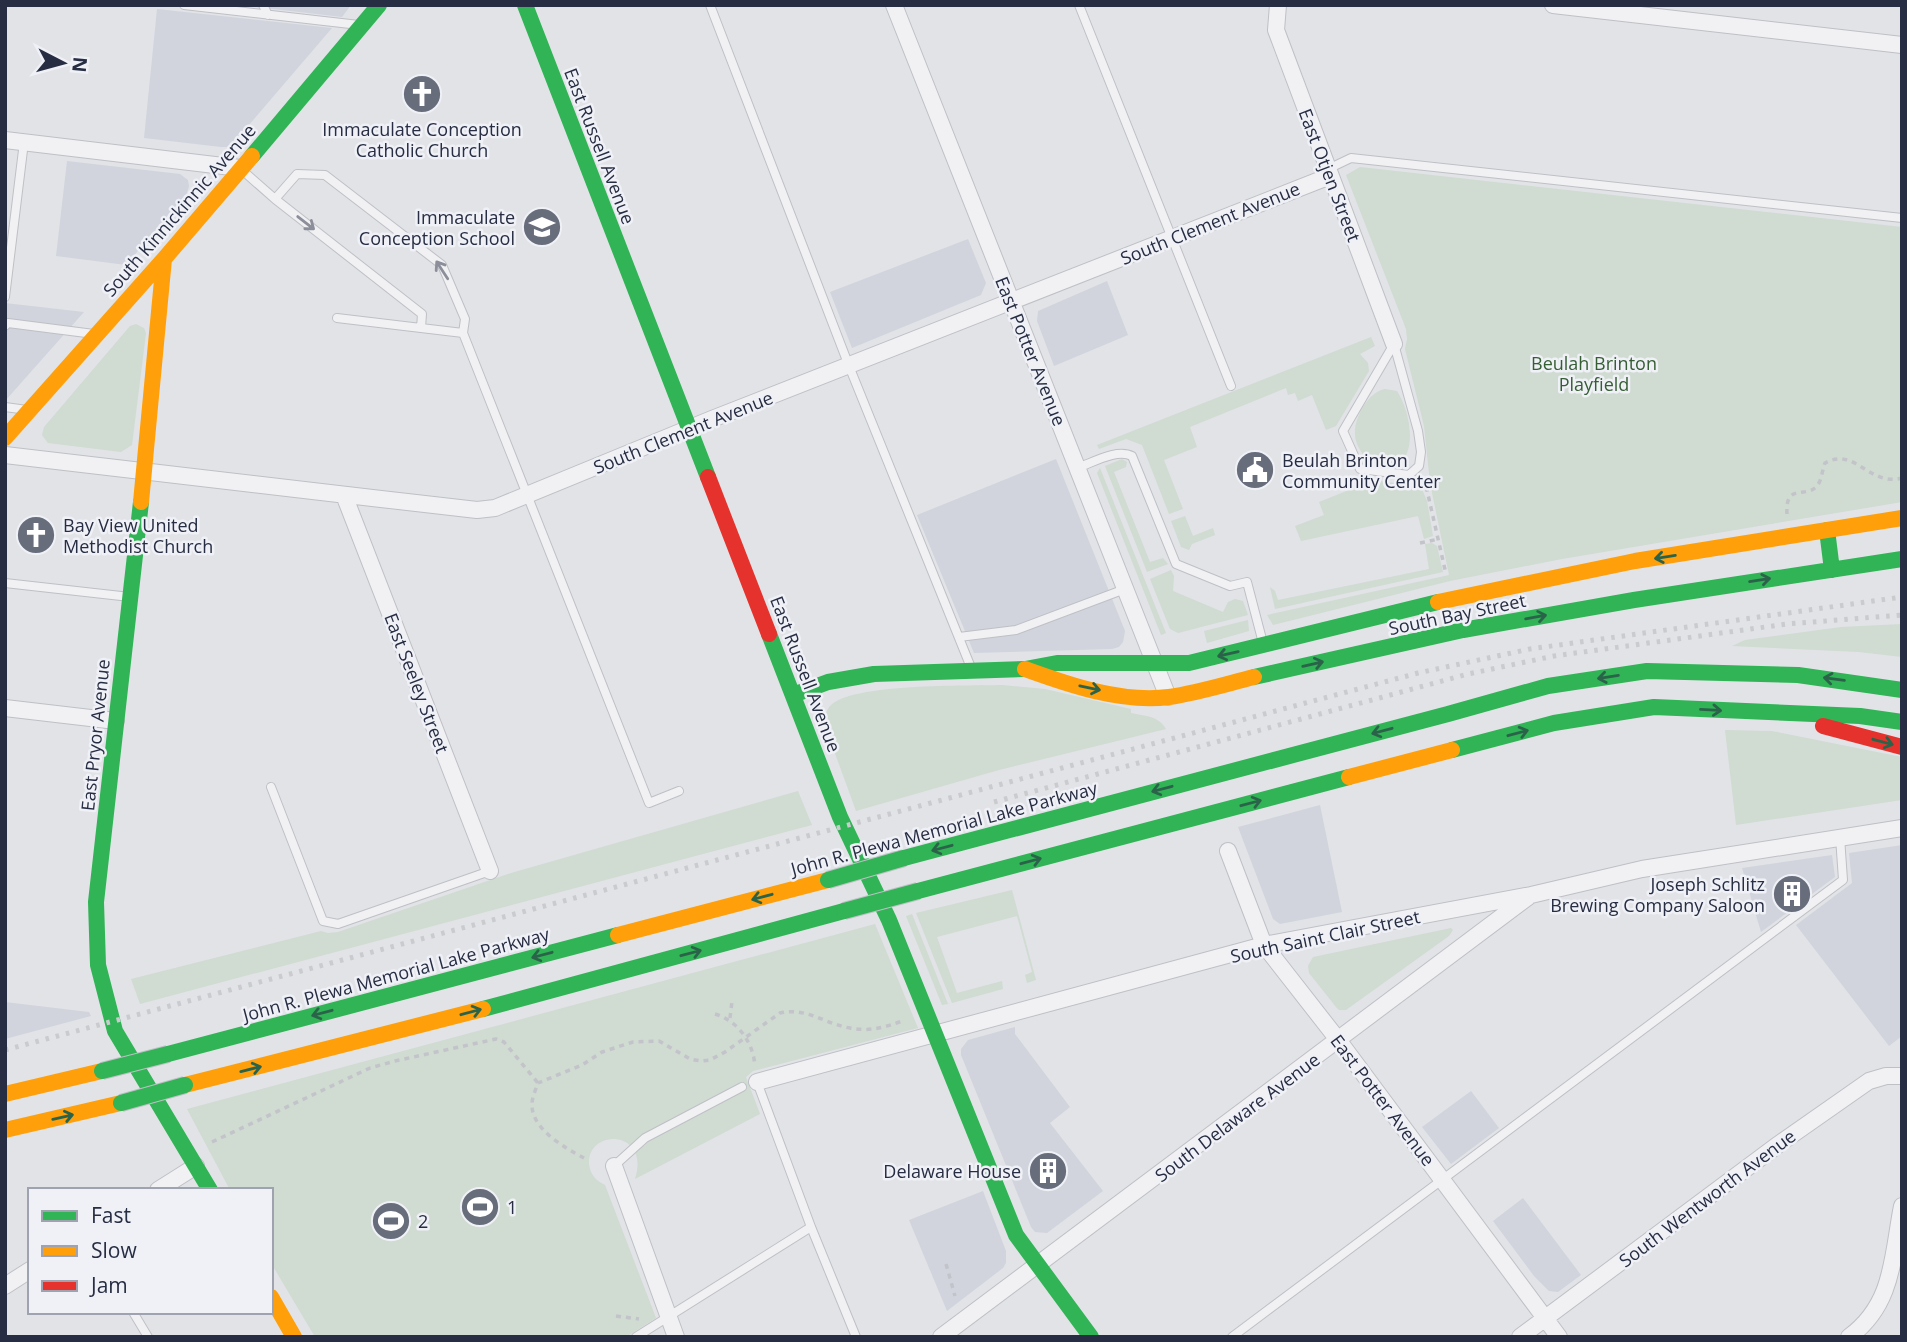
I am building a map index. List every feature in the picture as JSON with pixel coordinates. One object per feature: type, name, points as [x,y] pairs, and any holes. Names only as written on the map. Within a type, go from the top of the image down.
[{"type":"main road","name":"South Kinnickinnic Avenue","points":[[5,438],[164,259],[379,5]]},
{"type":"main road","name":"East Russell Avenue","points":[[525,5],[840,817],[889,920],[1016,1235],[1091,1337]]},
{"type":"main road","name":"East Pryor Avenue","points":[[164,259],[144,472],[96,902],[98,965],[115,1031],[209,1188]]},
{"type":"main road","name":"South Bay Street","points":[[793,695],[849,677],[874,674],[1025,669],[1057,663],[1189,663],[1456,598],[1635,561],[1902,518]]},
{"type":"main road","points":[[1827,530],[1832,570]]},
{"type":"main road","name":"South Bay Street","points":[[1025,669],[1056,681],[1126,695],[1168,697],[1463,630],[1634,600],[1902,559]]},
{"type":"main road","points":[[1456,598],[1463,630]]},
{"type":"main road","name":"John R. Plewa Memorial Lake Parkway","points":[[5,1094],[168,1054],[828,880],[1548,687],[1647,671],[1798,675],[1898,689]]},
{"type":"main road","points":[[5,1130],[460,1016],[918,891],[1554,723],[1654,708],[1860,716],[1902,722]]},
{"type":"main road","points":[[1769,713],[1902,747]]},
{"type":"main road","points":[[273,1300],[294,1337]]},
{"type":"street","name":"East Potter Avenue","points":[[894,5],[1168,697]]},
{"type":"street","name":"East Otjen Street","points":[[1278,5],[1276,30],[1394,344]]},
{"type":"street","points":[[1553,5],[1652,11],[1902,45]]},
{"type":"street","points":[[5,140],[240,168]]},
{"type":"street","name":"South Clement Avenue","points":[[5,455],[477,510],[495,508],[1012,302],[1329,172]]},
{"type":"street","name":"East Seeley Street","points":[[344,495],[490,871]]},
{"type":"street","points":[[5,708],[116,721]]},
{"type":"street","name":"South Saint Clair Street","points":[[750,1085],[1264,945],[1531,895],[1642,869],[1902,828]]},
{"type":"street","name":"East Potter Avenue","points":[[1228,851],[1264,945],[1339,1041],[1559,1337]]},
{"type":"street","name":"South Delaware Avenue","points":[[941,1337],[1531,895]]},
{"type":"street","name":"South Wentworth Avenue","points":[[1520,1337],[1779,1144],[1869,1081],[1878,1077],[1902,1076]]},
{"type":"street","points":[[161,1188],[196,1166]]},
{"type":"street","points":[[614,1166],[676,1337]]},
{"type":"street","points":[[1849,1337],[1864,1326],[1885,1292],[1902,1206]]},
{"type":"street","points":[[5,1286],[28,1271]]},
{"type":"lane","points":[[184,5],[362,25]]},
{"type":"lane","points":[[263,5],[268,15]]},
{"type":"lane","points":[[710,5],[849,366],[972,670]]},
{"type":"lane","points":[[1079,5],[1231,386]]},
{"type":"lane","points":[[5,297],[24,142]]},
{"type":"lane","points":[[1329,172],[1351,158],[1902,218]]},
{"type":"lane","points":[[240,168],[275,200],[422,314],[421,328]]},
{"type":"lane","points":[[275,200],[297,174],[325,175],[442,265],[465,319],[463,333],[529,494],[649,803],[679,791]]},
{"type":"lane","points":[[337,318],[463,333]]},
{"type":"lane","points":[[5,326],[8,323],[97,334]]},
{"type":"lane","points":[[1394,344],[1418,431],[1421,452],[1419,466],[1409,475],[1360,470],[1343,431],[1394,344]]},
{"type":"lane","points":[[5,407],[29,411]]},
{"type":"lane","points":[[1077,468],[1118,454],[1126,453],[1132,456],[1176,564],[1230,586],[1247,582],[1264,646]]},
{"type":"lane","points":[[5,583],[130,597]]},
{"type":"lane","points":[[959,637],[1016,629],[1125,589]]},
{"type":"lane","points":[[271,786],[323,921],[338,924],[490,871]]},
{"type":"lane","points":[[1232,1337],[1843,880],[1840,837]]},
{"type":"lane","points":[[614,1166],[645,1138],[750,1085],[856,1337]]},
{"type":"lane","points":[[636,1337],[811,1227]]},
{"type":"lane","points":[[134,1314],[148,1337]]},
{"type":"path","points":[[1787,514],[1790,496],[1814,489],[1825,463],[1830,460],[1838,458],[1852,461],[1880,478],[1902,478]]},
{"type":"path","points":[[1419,466],[1424,474],[1446,574]]},
{"type":"path","points":[[1420,543],[1438,539]]},
{"type":"path","points":[[730,1018],[732,1001]]},
{"type":"path","points":[[538,1083],[582,1065],[602,1052],[633,1042],[659,1041],[690,1059],[710,1060],[780,1013],[789,1011],[808,1013],[848,1028],[862,1030],[874,1030],[905,1020]]},
{"type":"path","points":[[715,1014],[730,1018],[746,1037],[754,1059],[750,1085]]},
{"type":"path","points":[[212,1142],[370,1068],[395,1060],[496,1039],[504,1042],[538,1083]]},
{"type":"path","points":[[538,1083],[532,1104],[534,1118],[559,1142],[584,1158]]},
{"type":"path","points":[[946,1264],[955,1296]]},
{"type":"path","points":[[616,1316],[645,1320]]},
{"type":"shaded area","points":[[239,5],[351,5],[342,17]]},
{"type":"shaded area","points":[[157,9],[332,28],[236,140],[227,147],[221,147],[144,138]]},
{"type":"shaded area","points":[[67,161],[180,174],[188,180],[189,186],[187,193],[126,265],[56,256]]},
{"type":"shaded area","points":[[968,239],[986,283],[981,295],[852,348],[830,292]]},
{"type":"shaded area","points":[[1107,281],[1128,335],[1054,366],[1037,321],[1038,311]]},
{"type":"shaded area","points":[[5,303],[84,312],[5,401]]},
{"type":"shaded area","points":[[1056,459],[1125,631],[1123,642],[1112,649],[974,653],[917,515]]},
{"type":"shaded area","points":[[1320,805],[1342,912],[1280,924],[1273,919],[1238,827]]},
{"type":"shaded area","points":[[1902,845],[1902,1036],[1889,1046],[1796,925],[1852,883],[1849,853]]},
{"type":"shaded area","points":[[1832,855],[1835,877],[1761,932],[1742,868]]},
{"type":"shaded area","points":[[5,1002],[89,1012],[91,1016],[5,1039]]},
{"type":"shaded area","points":[[1015,1027],[1015,1034],[1070,1107],[1050,1123],[1103,1191],[1047,1233],[1035,1232],[1031,1227],[961,1055],[961,1049],[968,1040]]},
{"type":"shaded area","points":[[1471,1091],[1499,1128],[1451,1164],[1422,1127]]},
{"type":"shaded area","points":[[983,1191],[1006,1251],[1006,1263],[947,1311],[909,1220]]},
{"type":"shaded area","points":[[1523,1198],[1581,1275],[1558,1292],[1549,1291],[1534,1276],[1493,1221]]},
{"type":"green space","name":"Beulah Brinton Playfield","points":[[1360,167],[1902,227],[1902,502],[1562,559],[1450,581],[1273,625],[1267,615],[1449,575],[1430,483],[1424,426],[1405,349],[1406,329],[1346,175]]},
{"type":"green space","points":[[136,324],[144,328],[146,333],[132,445],[121,452],[48,443],[42,435],[44,427],[130,326]]},
{"type":"green space","points":[[1371,337],[1375,346],[1360,354],[1368,363],[1369,371],[1336,426],[1326,430],[1312,395],[1298,401],[1295,393],[1288,395],[1286,388],[1190,427],[1197,447],[1164,460],[1183,509],[1169,514],[1142,445],[1126,439],[1099,449],[1097,445]]},
{"type":"green space","points":[[1385,389],[1397,391],[1408,418],[1410,432],[1405,457],[1397,464],[1384,466],[1367,460],[1357,445],[1355,428],[1368,400]]},
{"type":"green space","points":[[1122,459],[1127,462],[1126,467],[1114,472],[1150,562],[1163,558],[1168,564],[1147,572],[1105,466]]},
{"type":"green space","points":[[1100,468],[1166,633],[1161,635],[1097,473]]},
{"type":"green space","points":[[1360,478],[1421,487],[1427,501],[1433,536],[1424,539],[1418,516],[1301,541],[1295,526],[1324,515],[1319,502],[1349,490],[1346,481]]},
{"type":"green space","points":[[1185,516],[1193,536],[1213,528],[1215,535],[1192,544],[1189,550],[1181,547],[1171,521]]},
{"type":"green space","points":[[1432,543],[1437,546],[1443,572],[1275,609],[1270,587],[1275,591],[1278,600],[1429,569],[1425,544]]},
{"type":"green space","points":[[1171,570],[1174,576],[1173,591],[1223,612],[1228,602],[1235,599],[1243,601],[1248,615],[1178,633],[1170,629],[1150,579]]},
{"type":"green space","points":[[1248,620],[1249,631],[1207,643],[1204,631]]},
{"type":"green space","points":[[1902,624],[1902,657],[1859,652],[1732,646],[1745,640],[1841,627]]},
{"type":"green space","points":[[1002,685],[1045,689],[1131,709],[1131,713],[1156,719],[1166,729],[999,770],[856,811],[825,726],[825,716],[830,706],[861,693],[885,690]]},
{"type":"green space","points":[[1725,730],[1772,731],[1902,757],[1902,800],[1736,825]]},
{"type":"green space","points":[[798,791],[812,825],[140,1004],[131,979],[321,931],[338,932],[511,873]]},
{"type":"green space","points":[[1012,890],[1036,980],[1027,983],[1025,975],[1032,972],[1017,916],[937,937],[957,993],[1002,981],[1003,989],[952,1003],[916,913]]},
{"type":"green space","points":[[912,914],[948,1004],[942,1005],[906,916]]},
{"type":"green space","points":[[875,924],[918,1028],[753,1071],[746,1077],[760,1114],[635,1179],[638,1163],[634,1150],[627,1143],[617,1139],[598,1144],[591,1152],[591,1171],[596,1179],[605,1185],[656,1318],[626,1337],[315,1337],[273,1266],[273,1188],[229,1188],[187,1109]]},
{"type":"green space","points":[[1451,928],[1453,930],[1449,936],[1346,1010],[1336,1007],[1309,973],[1308,966],[1313,957]]},
{"type":"railway","points":[[5,1050],[1418,673],[1530,649],[1902,597]]},
{"type":"railway","points":[[994,802],[1468,674],[1554,656],[1787,624],[1902,615]]},
{"type":"traffic: fast","points":[[252,156],[379,5]]},
{"type":"traffic: fast","points":[[525,5],[708,477]]},
{"type":"traffic: fast","points":[[141,502],[96,902],[98,965],[115,1031],[209,1188]]},
{"type":"traffic: fast","points":[[1827,530],[1832,570]]},
{"type":"traffic: fast","points":[[1254,677],[1463,630],[1634,600],[1902,559]]},
{"type":"traffic: fast","points":[[793,695],[828,682],[874,674],[1025,669],[1057,663],[1189,663],[1438,602]]},
{"type":"traffic: fast","points":[[769,634],[840,817],[889,920],[1016,1235],[1091,1337]]},
{"type":"traffic: fast","points":[[1448,714],[1548,686],[1647,671],[1798,675],[1902,690]]},
{"type":"traffic: fast","points":[[1452,750],[1554,723],[1654,707],[1860,716],[1902,722]]},
{"type":"traffic: fast","points":[[904,858],[1448,714]]},
{"type":"traffic: fast","points":[[918,891],[1349,777]]},
{"type":"traffic: fast","points":[[828,880],[904,858]]},
{"type":"traffic: fast","points":[[844,911],[918,891]]},
{"type":"traffic: fast","points":[[483,1009],[844,911]]},
{"type":"traffic: fast","points":[[168,1054],[618,935]]},
{"type":"traffic: fast","points":[[102,1071],[168,1054]]},
{"type":"traffic: fast","points":[[121,1103],[185,1085]]},
{"type":"traffic: slow","points":[[5,438],[252,156]]},
{"type":"traffic: slow","points":[[141,502],[164,259]]},
{"type":"traffic: slow","points":[[1438,602],[1635,561],[1902,518]]},
{"type":"traffic: slow","points":[[1025,669],[1096,691],[1151,698],[1190,693],[1254,677]]},
{"type":"traffic: slow","points":[[1349,777],[1452,750]]},
{"type":"traffic: slow","points":[[618,935],[828,880]]},
{"type":"traffic: slow","points":[[185,1085],[483,1009]]},
{"type":"traffic: slow","points":[[5,1094],[102,1071]]},
{"type":"traffic: slow","points":[[5,1130],[121,1103]]},
{"type":"traffic: slow","points":[[273,1300],[294,1337]]},
{"type":"traffic: jam","points":[[708,477],[769,634]]},
{"type":"traffic: jam","points":[[1823,726],[1902,747]]},
{"type":"place","name":"Immaculate Conception Catholic Church","points":[[422,94]]},
{"type":"place","name":"Immaculate Conception School","points":[[542,227]]},
{"type":"place","name":"Beulah Brinton Community Center","points":[[1255,470]]},
{"type":"place","name":"Bay View United Methodist Church","points":[[36,535]]},
{"type":"place","name":"Joseph Schlitz Brewing Company Saloon","points":[[1792,894]]},
{"type":"place","name":"Delaware House","points":[[1048,1171]]},
{"type":"place","name":"1","points":[[480,1207]]},
{"type":"place","name":"2","points":[[391,1221]]}]
